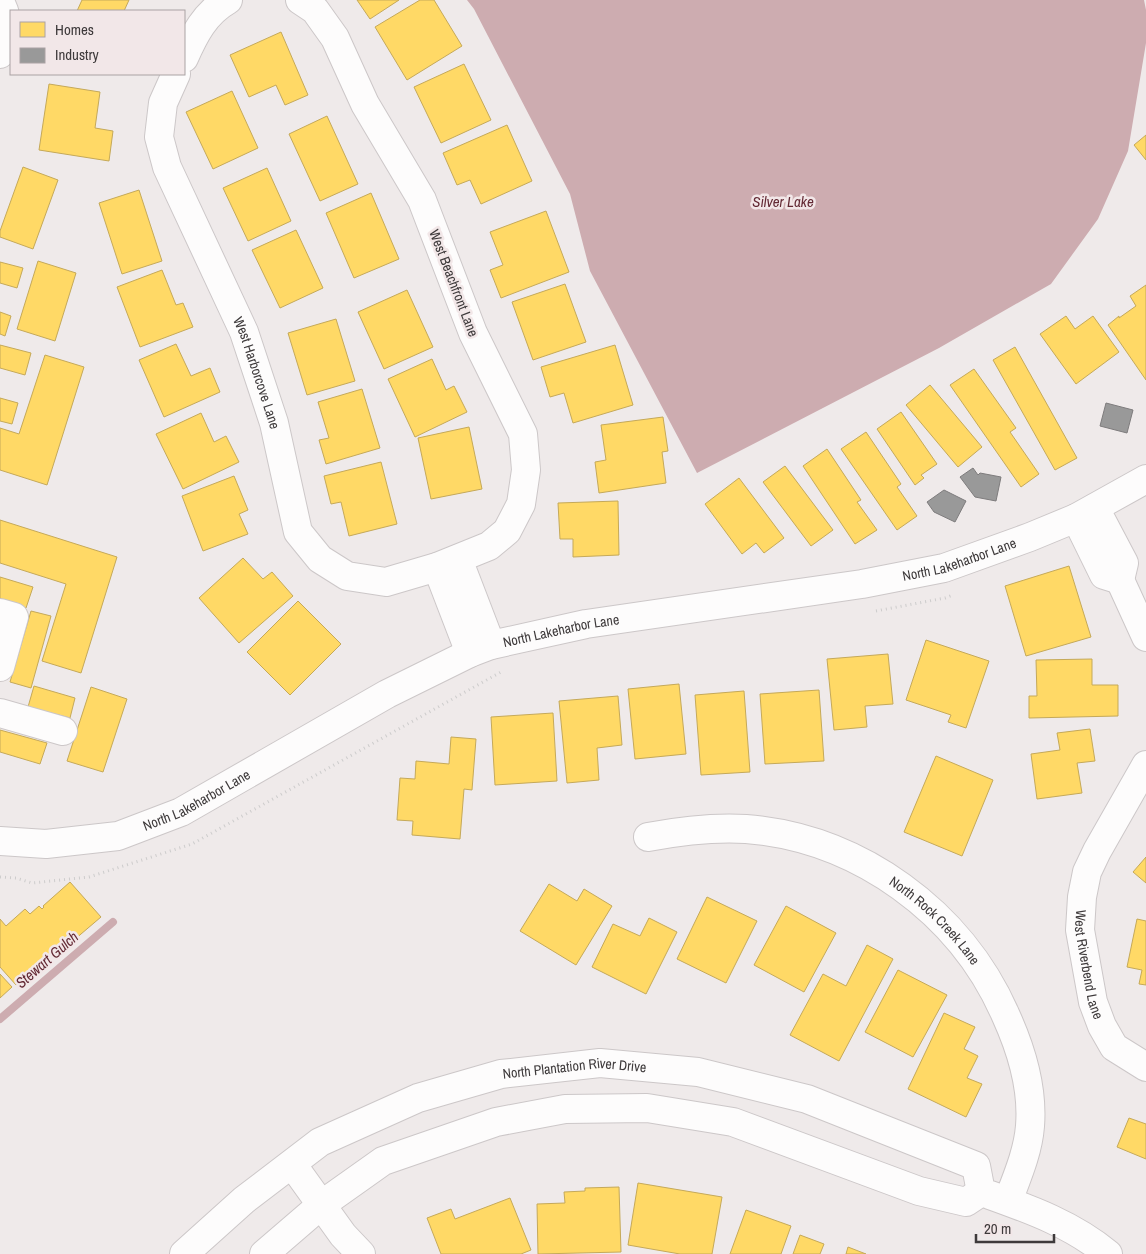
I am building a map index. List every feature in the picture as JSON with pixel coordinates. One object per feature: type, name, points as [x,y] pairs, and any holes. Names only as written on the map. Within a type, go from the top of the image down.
[{"type":"street","name":"West Beachfront Lane","points":[[300,0],[315,10],[335,38],[365,104],[422,200],[473,333],[523,434],[526,470],[521,504],[507,531],[489,546],[447,563]]},
{"type":"street","points":[[0,2],[6,13],[7,30],[0,54]]},
{"type":"street","points":[[185,56],[196,30],[224,2]]},
{"type":"street","name":"West Harborcove Lane","points":[[176,75],[163,103],[159,137],[167,167],[244,332],[274,423],[298,532],[320,559],[347,576],[386,582],[447,563]]},
{"type":"street","name":"North Lakeharbor Lane","points":[[0,841],[46,844],[118,836],[181,812],[387,694],[480,649],[586,624],[862,584],[944,568],[1030,538],[1086,513],[1146,479]]},
{"type":"street","points":[[1086,513],[1104,575],[1120,580],[1146,637]]},
{"type":"street","points":[[447,563],[480,649]]},
{"type":"street","points":[[0,613],[14,617],[0,666]]},
{"type":"street","points":[[0,713],[64,731]]},
{"type":"street","name":"West Riverbend Lane","points":[[1146,765],[1087,872],[1082,897],[1080,930],[1093,1002],[1102,1026],[1114,1047],[1146,1067]]},
{"type":"street","name":"North Rock Creek Lane","points":[[648,837],[681,831],[746,829],[809,841],[865,864],[893,880],[943,921],[984,972],[1000,1001],[1022,1062],[1029,1095],[1030,1125],[1025,1154],[1008,1201]]},
{"type":"street","name":"North Plantation River Drive","points":[[184,1254],[244,1200],[320,1142],[418,1098],[501,1074],[600,1063],[698,1072],[807,1099],[976,1166],[981,1192]]},
{"type":"street","points":[[264,1254],[321,1204],[383,1161],[496,1122],[565,1109],[647,1108],[733,1122],[919,1191],[966,1202],[981,1192],[1057,1220],[1083,1235],[1108,1254]]},
{"type":"street","points":[[292,1164],[343,1235],[361,1254]]},
{"type":"path","points":[[874,611],[954,595]]},
{"type":"path","points":[[0,877],[16,878],[32,883],[89,877],[192,844],[502,671]]},
{"type":"water","name":"Silver Lake","points":[[467,0],[1144,0],[1146,10],[1146,43],[1128,151],[1098,219],[1051,284],[939,348],[697,473],[590,271],[570,194],[474,9]]},
{"type":"building: Homes","points":[[82,0],[129,0],[124,10],[77,10]]},
{"type":"building: Homes","points":[[357,0],[399,0],[370,19]]},
{"type":"building: Homes","points":[[420,0],[434,0],[462,46],[407,80],[375,27]]},
{"type":"building: Homes","points":[[281,32],[308,95],[285,105],[276,85],[249,97],[230,55]]},
{"type":"building: Homes","points":[[464,64],[491,120],[441,143],[414,87]]},
{"type":"building: Homes","points":[[49,84],[100,92],[95,128],[113,131],[109,161],[39,150]]},
{"type":"building: Homes","points":[[232,91],[258,148],[213,169],[186,112]]},
{"type":"building: Homes","points":[[327,116],[358,184],[320,201],[289,134]]},
{"type":"building: Homes","points":[[507,125],[532,181],[481,204],[470,180],[457,185],[443,153]]},
{"type":"building: Homes","points":[[1146,135],[1146,160],[1134,145]]},
{"type":"building: Homes","points":[[23,167],[58,180],[33,249],[0,237],[0,231]]},
{"type":"building: Homes","points":[[267,168],[291,221],[248,241],[223,188]]},
{"type":"building: Homes","points":[[139,190],[162,261],[122,274],[99,203]]},
{"type":"building: Homes","points":[[371,193],[399,259],[354,278],[326,213]]},
{"type":"building: Homes","points":[[546,211],[569,272],[501,298],[490,270],[503,265],[490,232]]},
{"type":"building: Homes","points":[[296,230],[323,288],[280,308],[252,250]]},
{"type":"building: Homes","points":[[38,261],[76,273],[55,341],[17,329]]},
{"type":"building: Homes","points":[[0,262],[23,268],[17,288],[0,283]]},
{"type":"building: Homes","points":[[162,270],[176,305],[183,303],[193,327],[140,347],[117,287]]},
{"type":"building: Homes","points":[[565,284],[586,342],[533,360],[512,302]]},
{"type":"building: Homes","points":[[1146,285],[1146,380],[1108,325],[1136,306],[1130,296]]},
{"type":"building: Homes","points":[[407,290],[433,347],[384,369],[358,312]]},
{"type":"building: Homes","points":[[0,312],[11,316],[5,336],[0,334]]},
{"type":"building: Homes","points":[[1066,316],[1075,329],[1093,316],[1119,352],[1076,384],[1040,334]]},
{"type":"building: Homes","points":[[336,319],[355,381],[307,395],[288,333]]},
{"type":"building: Homes","points":[[176,344],[191,376],[210,368],[220,392],[164,417],[139,360]]},
{"type":"building: Homes","points":[[0,345],[31,353],[25,375],[0,368]]},
{"type":"building: Homes","points":[[615,345],[633,405],[573,423],[564,393],[550,397],[541,367]]},
{"type":"building: Homes","points":[[1015,347],[1077,458],[1055,470],[993,360]]},
{"type":"building: Homes","points":[[45,355],[84,367],[47,485],[0,470],[0,428],[19,434]]},
{"type":"building: Homes","points":[[432,359],[446,390],[454,386],[467,412],[415,437],[388,379]]},
{"type":"building: Homes","points":[[974,369],[1016,428],[1010,432],[1039,474],[1021,487],[950,385]]},
{"type":"building: Homes","points":[[930,385],[982,447],[958,467],[906,405]]},
{"type":"building: Homes","points":[[362,389],[380,448],[326,464],[319,440],[329,438],[318,402]]},
{"type":"building: Homes","points":[[0,398],[18,403],[12,424],[0,421]]},
{"type":"building: Homes","points":[[901,412],[937,464],[921,475],[924,478],[915,485],[877,429]]},
{"type":"building: Homes","points":[[201,413],[214,442],[226,436],[239,462],[183,489],[156,434]]},
{"type":"building: Homes","points":[[663,417],[668,451],[662,452],[666,483],[599,493],[595,462],[606,460],[601,425]]},
{"type":"building: Homes","points":[[469,427],[482,489],[431,499],[418,438]]},
{"type":"building: Homes","points":[[866,432],[901,484],[897,487],[917,516],[897,530],[841,449]]},
{"type":"building: Homes","points":[[827,449],[861,500],[857,502],[877,530],[855,544],[803,466]]},
{"type":"building: Homes","points":[[381,462],[397,524],[349,536],[341,502],[331,504],[324,476]]},
{"type":"building: Homes","points":[[785,466],[833,530],[811,546],[763,482]]},
{"type":"building: Homes","points":[[234,476],[248,510],[239,514],[248,534],[203,551],[182,496]]},
{"type":"building: Homes","points":[[739,478],[784,538],[764,553],[756,543],[742,554],[705,504]]},
{"type":"building: Homes","points":[[618,501],[619,555],[573,557],[573,539],[560,539],[558,503]]},
{"type":"building: Homes","points":[[0,520],[117,557],[81,673],[42,661],[66,584],[0,563]]},
{"type":"building: Homes","points":[[243,558],[263,579],[272,572],[293,596],[239,643],[199,598]]},
{"type":"building: Homes","points":[[1069,566],[1091,637],[1026,656],[1005,586]]},
{"type":"building: Homes","points":[[0,577],[33,587],[26,608],[0,600]]},
{"type":"building: Homes","points":[[298,601],[341,644],[290,695],[247,652]]},
{"type":"building: Homes","points":[[31,611],[51,616],[31,688],[10,682]]},
{"type":"building: Homes","points":[[926,640],[989,661],[966,728],[948,722],[951,715],[906,700]]},
{"type":"building: Homes","points":[[888,654],[893,704],[865,706],[867,727],[834,730],[827,659]]},
{"type":"building: Homes","points":[[1092,659],[1092,685],[1118,685],[1118,716],[1029,718],[1029,696],[1037,696],[1036,660]]},
{"type":"building: Homes","points":[[679,684],[686,754],[635,759],[628,689]]},
{"type":"building: Homes","points":[[34,686],[75,698],[70,718],[28,707]]},
{"type":"building: Homes","points":[[91,687],[127,699],[103,772],[67,761]]},
{"type":"building: Homes","points":[[819,690],[824,761],[765,764],[760,694]]},
{"type":"building: Homes","points":[[744,691],[750,772],[701,775],[695,695]]},
{"type":"building: Homes","points":[[618,696],[622,745],[597,748],[599,780],[567,783],[559,701]]},
{"type":"building: Homes","points":[[553,713],[557,781],[495,785],[491,717]]},
{"type":"building: Homes","points":[[1090,729],[1095,761],[1077,763],[1082,793],[1037,799],[1031,754],[1060,750],[1057,733]]},
{"type":"building: Homes","points":[[0,730],[47,743],[40,764],[0,752]]},
{"type":"building: Homes","points":[[451,737],[476,739],[472,790],[464,789],[460,839],[412,835],[413,821],[397,820],[400,778],[415,779],[416,761],[449,764]]},
{"type":"building: Homes","points":[[936,756],[993,780],[962,856],[904,832]]},
{"type":"building: Homes","points":[[1146,857],[1146,883],[1133,872]]},
{"type":"building: Homes","points":[[70,882],[101,917],[54,957],[51,954],[16,985],[0,967],[0,919],[6,926],[25,909],[30,914],[39,906],[42,909]]},
{"type":"building: Homes","points":[[549,884],[577,901],[584,889],[612,906],[576,965],[520,931]]},
{"type":"building: Homes","points":[[707,897],[757,921],[726,983],[677,959]]},
{"type":"building: Homes","points":[[786,906],[836,933],[804,992],[754,965]]},
{"type":"building: Homes","points":[[649,918],[677,932],[646,994],[592,967],[613,924],[640,936]]},
{"type":"building: Homes","points":[[1137,919],[1146,921],[1146,985],[1139,984],[1142,970],[1127,967]]},
{"type":"building: Homes","points":[[867,945],[893,959],[839,1061],[790,1035],[823,974],[846,986]]},
{"type":"building: Homes","points":[[898,970],[947,995],[913,1057],[865,1032]]},
{"type":"building: Homes","points":[[0,974],[12,987],[0,998]]},
{"type":"building: Homes","points":[[944,1013],[975,1027],[964,1049],[978,1056],[967,1078],[982,1084],[966,1117],[908,1089]]},
{"type":"building: Homes","points":[[1129,1118],[1146,1124],[1146,1159],[1117,1147]]},
{"type":"building: Homes","points":[[638,1183],[722,1197],[712,1254],[680,1254],[628,1245]]},
{"type":"building: Homes","points":[[619,1187],[621,1252],[538,1254],[537,1204],[565,1203],[564,1192],[585,1191],[585,1188]]},
{"type":"building: Homes","points":[[510,1198],[531,1250],[521,1254],[441,1254],[427,1218],[451,1209],[455,1219]]},
{"type":"building: Homes","points":[[746,1210],[791,1226],[781,1254],[730,1254]]},
{"type":"building: Homes","points":[[800,1235],[824,1244],[820,1254],[793,1254]]},
{"type":"building: Homes","points":[[848,1247],[866,1254],[846,1254]]},
{"type":"building: Industry","points":[[1106,403],[1133,410],[1127,433],[1100,426]]},
{"type":"building: Industry","points":[[973,468],[978,475],[980,473],[1001,477],[996,501],[975,497],[960,477]]},
{"type":"building: Industry","points":[[944,490],[966,501],[955,522],[934,512],[927,502]]},
{"type":"waterway","name":"Stewart Gulch","points":[[0,1019],[113,922]]}]
